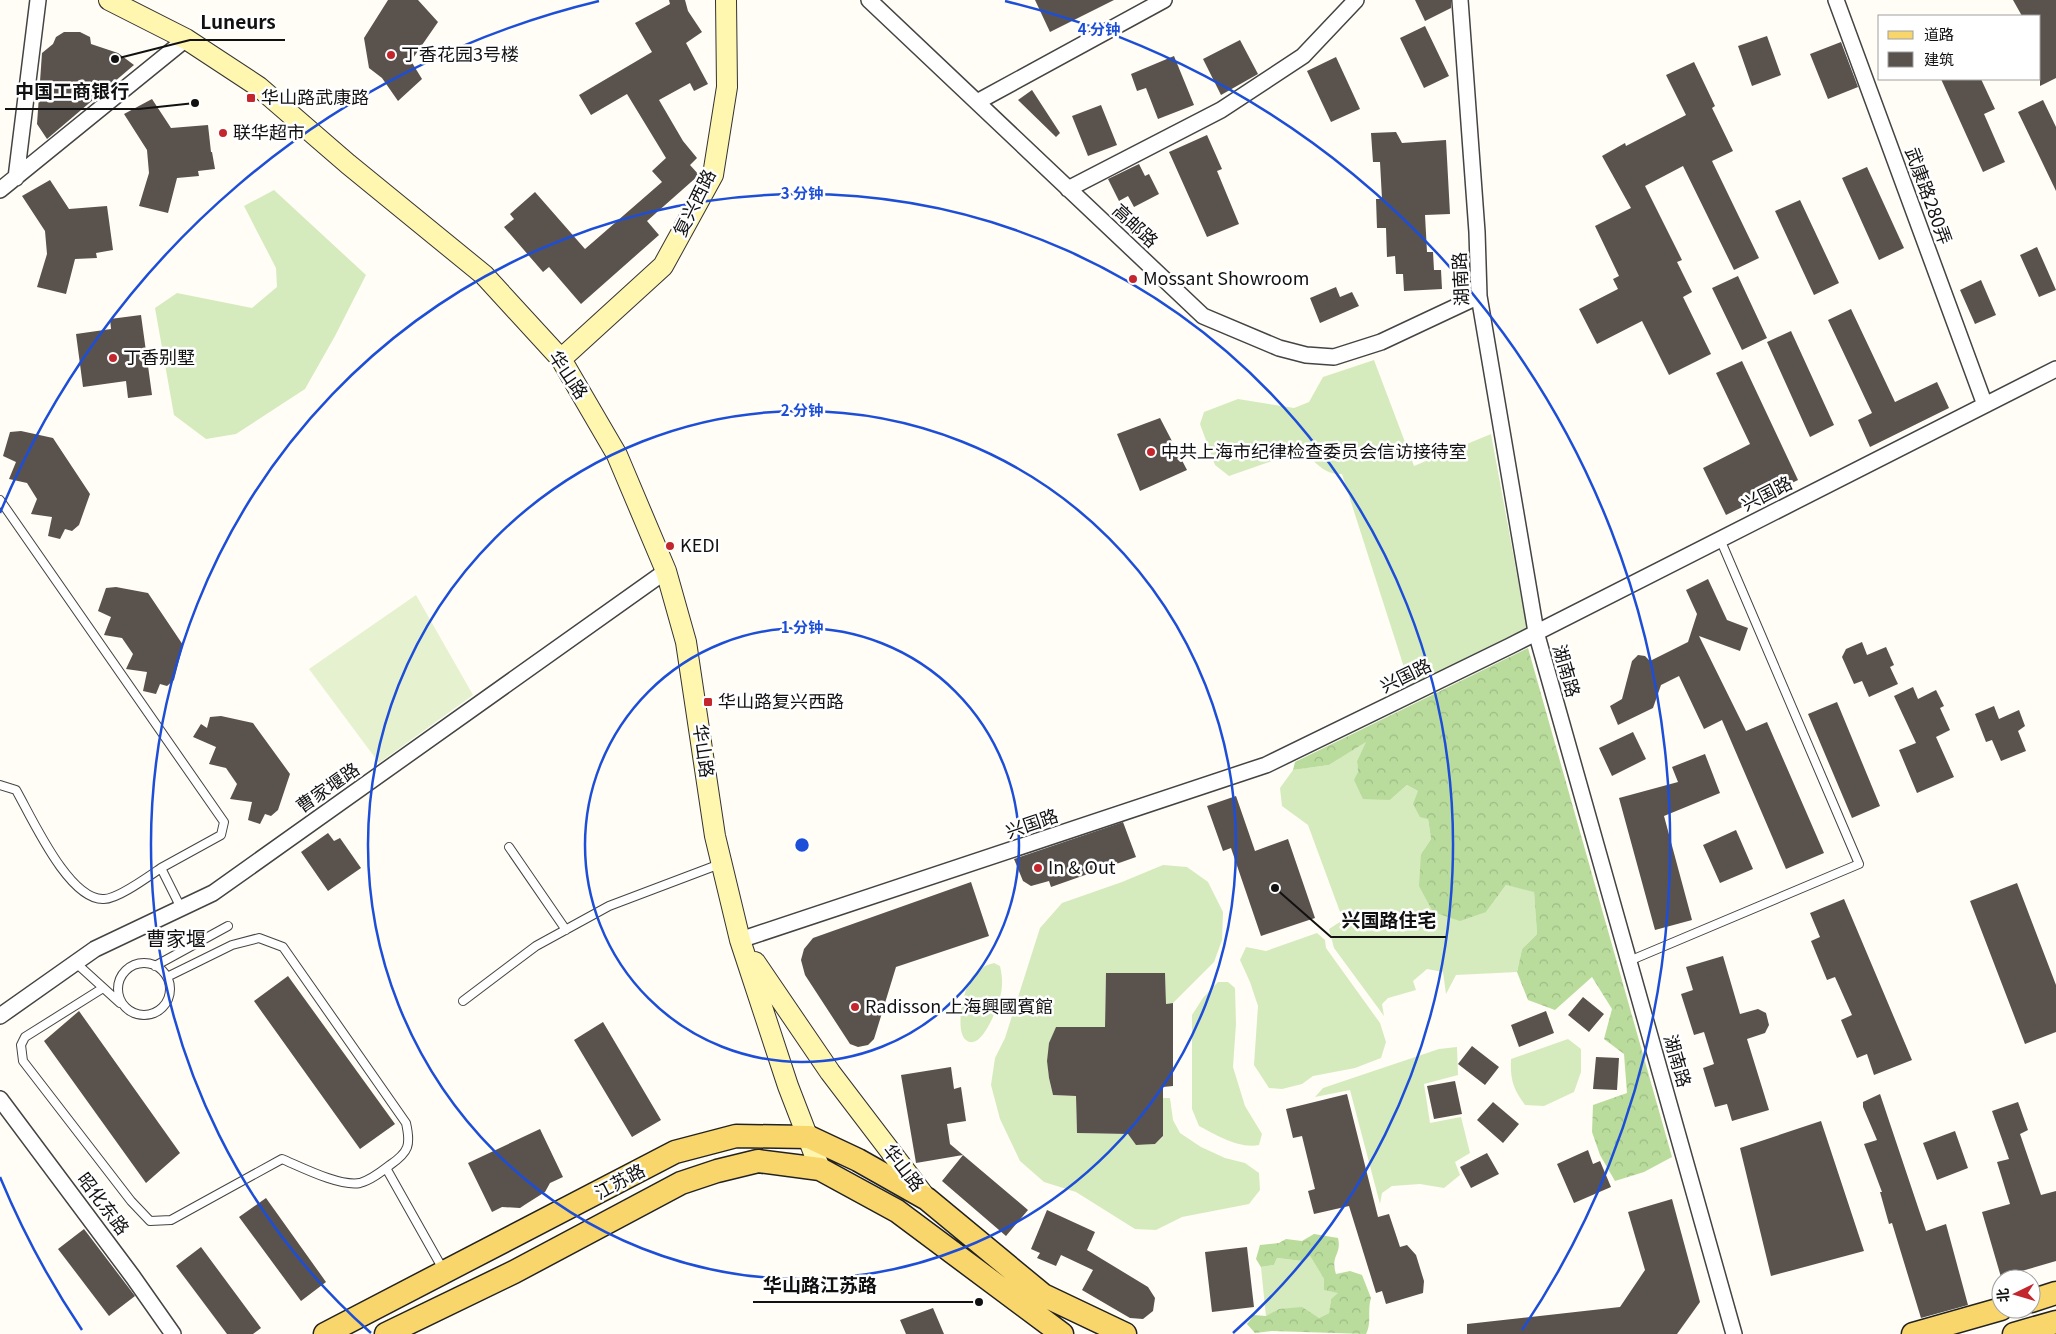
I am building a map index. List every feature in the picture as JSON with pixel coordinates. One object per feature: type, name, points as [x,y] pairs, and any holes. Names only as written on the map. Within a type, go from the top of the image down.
[{"type":"main road","name":"华山路","points":[[109,0],[186,39],[259,87],[355,170],[484,275],[561,359],[617,454],[666,571],[686,642],[715,836],[740,940],[788,1086],[820,1169],[897,1211],[1062,1334]]},
{"type":"main road","name":"复兴西路","points":[[561,359],[663,266],[713,175],[728,87],[726,0]]},
{"type":"main road","name":"华山路","points":[[740,940],[830,1072],[927,1199],[1043,1295],[1126,1334]]},
{"type":"main road","name":"江苏路","points":[[325,1334],[675,1152],[736,1136],[809,1137],[858,1160],[927,1199]]},
{"type":"main road","name":"江苏路","points":[[386,1334],[514,1272],[681,1183],[758,1161],[820,1169]]},
{"type":"main road","points":[[2041,1297],[2056,1293]]},
{"type":"main road","points":[[1913,1334],[1991,1312]]},
{"type":"main road","points":[[2014,1334],[2056,1322]]},
{"type":"street","points":[[16,178],[38,0]]},
{"type":"street","name":"高邮路","points":[[870,0],[1203,316],[1279,348],[1297,353],[1334,357],[1381,342],[1478,296]]},
{"type":"street","points":[[977,102],[1164,0]]},
{"type":"street","points":[[1068,189],[1221,110],[1303,56],[1356,0]]},
{"type":"street","name":"湖南路","points":[[1460,0],[1477,232],[1478,296],[1536,632],[1734,1334]]},
{"type":"street","name":"武康路280弄","points":[[1836,0],[1985,405]]},
{"type":"street","points":[[0,190],[186,39]]},
{"type":"street","name":"兴国路","points":[[740,940],[1266,765],[1536,632],[2056,369]]},
{"type":"street","name":"曹家堰路","points":[[0,1016],[95,949],[213,893],[666,571]]},
{"type":"street","name":"昭化东路","points":[[0,1098],[173,1334]]},
{"type":"lane","points":[[0,500],[224,822],[221,835],[120,893],[104,899],[88,896],[74,886],[63,871],[16,790],[0,785]]},
{"type":"lane","points":[[1629,961],[1859,864],[1720,539]]},
{"type":"lane","points":[[509,847],[566,930]]},
{"type":"lane","points":[[463,1001],[536,946],[610,906],[721,864]]},
{"type":"lane","points":[[161,868],[181,908]]},
{"type":"lane","points":[[155,966],[228,926]]},
{"type":"lane","points":[[103,988],[25,1037],[21,1045],[23,1061],[130,1201],[150,1222],[171,1220],[282,1159],[341,1181],[359,1183],[404,1156],[409,1138],[406,1123],[283,947],[258,938],[250,940],[232,945],[167,977]]},
{"type":"lane","points":[[76,963],[103,988],[123,1006],[130,1012],[138,1015],[146,1016],[162,1009],[170,994],[167,977],[155,966],[147,963],[130,967],[123,973],[119,981],[119,998],[123,1006]]},
{"type":"lane","points":[[386,1168],[445,1273]]},
{"type":"green space","points":[[274,190],[366,275],[305,389],[236,434],[206,439],[174,415],[155,308],[177,293],[252,308],[277,287],[276,268],[244,206]]},
{"type":"green space","points":[[1374,360],[1414,466],[1491,434],[1527,629],[1410,686],[1342,474],[1325,470],[1303,450],[1229,476],[1215,465],[1200,424],[1204,412],[1238,399],[1294,408],[1309,402],[1323,377]]},
{"type":"green space","points":[[416,595],[473,695],[379,763],[309,669]]},
{"type":"green space","points":[[1528,648],[1672,1157],[1644,1172],[1615,1181],[1600,1155],[1592,1132],[1593,1105],[1627,1093],[1624,1054],[1604,1039],[1612,1009],[1592,977],[1555,1010],[1528,1000],[1517,972],[1522,949],[1537,934],[1534,892],[1506,885],[1486,912],[1460,921],[1433,912],[1419,886],[1421,854],[1431,839],[1428,819],[1420,817],[1413,804],[1418,791],[1407,785],[1390,800],[1363,799],[1354,780],[1358,772],[1357,761],[1366,742],[1329,765],[1293,770],[1295,762]]},
{"type":"green space","points":[[1367,741],[1357,761],[1358,772],[1390,800],[1407,785],[1418,791],[1428,819],[1431,839],[1421,854],[1486,912],[1506,885],[1534,891],[1537,934],[1522,949],[1517,972],[1456,975],[1446,994],[1443,972],[1427,969],[1413,981],[1416,990],[1388,998],[1382,1004],[1384,1016],[1334,948],[1329,929],[1343,920],[1308,825],[1282,806],[1280,788],[1293,770],[1329,765]]},
{"type":"green space","points":[[1163,865],[1187,867],[1208,882],[1223,912],[1222,940],[1214,962],[1173,1003],[1166,1004],[1165,973],[1106,973],[1105,1027],[1056,1027],[1052,1036],[1048,1053],[1048,1069],[1053,1095],[1076,1096],[1077,1133],[1128,1134],[1136,1145],[1155,1144],[1163,1137],[1163,1098],[1170,1098],[1173,1120],[1180,1133],[1201,1147],[1225,1158],[1245,1163],[1259,1173],[1260,1190],[1249,1204],[1182,1217],[1156,1230],[1135,1229],[1076,1192],[1044,1182],[1020,1161],[1000,1119],[991,1085],[995,1058],[1005,1038],[1040,928],[1062,903]]},
{"type":"green space","points":[[1317,933],[1325,940],[1326,948],[1380,1023],[1386,1042],[1381,1058],[1355,1068],[1313,1076],[1302,1084],[1282,1089],[1269,1088],[1254,1065],[1258,1006],[1240,960],[1246,947],[1266,951]]},
{"type":"green space","points":[[994,963],[1000,966],[1002,986],[1000,999],[984,1034],[978,1040],[972,1042],[966,1040],[962,1035],[963,999],[974,974],[981,968]]},
{"type":"green space","points":[[1218,982],[1228,982],[1235,988],[1236,1024],[1233,1067],[1245,1106],[1262,1134],[1259,1145],[1251,1146],[1236,1143],[1199,1126],[1192,1109],[1192,1015],[1203,998]]},
{"type":"green space","points":[[1568,1039],[1581,1049],[1581,1072],[1574,1092],[1544,1106],[1525,1105],[1513,1084],[1511,1059]]},
{"type":"green space","points":[[1457,1047],[1458,1075],[1424,1084],[1430,1123],[1461,1117],[1470,1153],[1455,1162],[1460,1175],[1444,1188],[1420,1184],[1392,1186],[1382,1193],[1380,1204],[1350,1090],[1315,1097],[1323,1088],[1439,1049]]},
{"type":"green space","points":[[1314,1234],[1338,1238],[1339,1248],[1334,1263],[1336,1274],[1350,1271],[1362,1275],[1371,1298],[1369,1325],[1366,1334],[1272,1331],[1255,1333],[1247,1324],[1254,1315],[1266,1316],[1279,1309],[1302,1307],[1319,1318],[1329,1313],[1331,1299],[1338,1293],[1324,1290],[1324,1279],[1310,1256],[1302,1261],[1277,1258],[1274,1265],[1261,1267],[1256,1259],[1260,1245],[1279,1243],[1286,1239],[1302,1241]]},
{"type":"green space","points":[[1310,1256],[1324,1279],[1339,1293],[1331,1299],[1329,1313],[1319,1318],[1279,1309],[1266,1317],[1261,1267],[1274,1265],[1277,1258],[1302,1261]]},
{"type":"building","name":"丁香花园3号楼","points":[[388,0],[418,0],[438,22],[411,61],[422,79],[398,101],[382,78],[369,68],[364,38]]},
{"type":"building","points":[[669,0],[685,0],[688,11],[702,32],[686,43],[708,84],[694,91],[690,83],[659,100],[683,141],[697,158],[690,165],[699,175],[647,221],[659,235],[581,304],[549,267],[543,272],[504,227],[514,219],[510,214],[535,192],[585,249],[662,182],[652,171],[666,158],[627,94],[591,115],[579,95],[652,52],[635,23],[670,4]]},
{"type":"building","points":[[1035,0],[1114,0],[1050,32]]},
{"type":"building","points":[[1415,0],[1451,0],[1451,8],[1425,21]]},
{"type":"building","points":[[2013,0],[2056,0],[2056,78],[2040,86],[2041,15],[2021,15]]},
{"type":"building","points":[[1425,26],[1449,76],[1424,88],[1400,38]]},
{"type":"building","points":[[64,32],[80,32],[90,37],[91,44],[118,53],[134,65],[47,139],[37,124],[42,53],[53,44],[56,37]]},
{"type":"building","points":[[1767,36],[1781,75],[1752,86],[1738,46]]},
{"type":"building","points":[[1240,40],[1258,74],[1221,95],[1203,59]]},
{"type":"building","points":[[1841,42],[1858,87],[1828,99],[1810,54]]},
{"type":"building","points":[[1174,56],[1194,105],[1158,119],[1146,88],[1137,91],[1131,74]]},
{"type":"building","points":[[1336,57],[1360,109],[1331,122],[1307,71]]},
{"type":"building","points":[[1694,62],[1715,106],[1712,108],[1733,151],[1712,161],[1759,258],[1734,270],[1683,166],[1645,186],[1682,260],[1677,262],[1692,292],[1683,297],[1711,354],[1669,375],[1642,321],[1597,344],[1579,309],[1618,289],[1613,279],[1619,276],[1595,226],[1631,208],[1602,156],[1625,143],[1626,146],[1686,115],[1666,75]]},
{"type":"building","points":[[1941,80],[1981,80],[1995,109],[1984,114],[2005,162],[1983,172]]},
{"type":"building","points":[[1032,90],[1060,133],[1056,137],[1018,100]]},
{"type":"building","points":[[152,99],[171,128],[208,125],[215,169],[198,171],[199,176],[177,178],[168,213],[139,206],[149,173],[147,150],[124,114]]},
{"type":"building","points":[[2043,100],[2056,127],[2056,191],[2018,112]]},
{"type":"building","points":[[1101,105],[1117,145],[1088,156],[1072,116]]},
{"type":"building","points":[[1396,132],[1402,143],[1446,140],[1450,214],[1425,215],[1427,252],[1433,252],[1434,270],[1441,270],[1442,289],[1404,291],[1403,274],[1396,274],[1395,256],[1387,257],[1386,228],[1377,228],[1376,199],[1382,199],[1380,162],[1373,162],[1371,133]]},
{"type":"building","points":[[1207,135],[1222,169],[1217,171],[1239,224],[1207,237],[1169,152]]},
{"type":"building","points":[[1139,164],[1145,176],[1149,174],[1159,194],[1134,207],[1128,196],[1119,201],[1108,179]]},
{"type":"building","points":[[1867,167],[1904,248],[1879,260],[1842,178]]},
{"type":"building","points":[[50,180],[69,209],[107,206],[113,250],[96,253],[97,258],[75,259],[66,294],[37,287],[47,254],[45,231],[22,196]]},
{"type":"building","points":[[1800,200],[1839,283],[1814,295],[1775,211]]},
{"type":"building","points":[[2037,247],[2056,290],[2039,297],[2020,255]]},
{"type":"building","points":[[1738,276],[1767,338],[1742,350],[1712,288]]},
{"type":"building","points":[[1981,280],[1996,315],[1975,324],[1960,290]]},
{"type":"building","points":[[1336,287],[1340,297],[1352,292],[1359,306],[1320,323],[1310,298]]},
{"type":"building","points":[[1851,309],[1895,402],[1937,382],[1949,408],[1870,447],[1858,420],[1872,413],[1828,320]]},
{"type":"building","name":"丁香别墅","points":[[141,315],[152,395],[128,398],[126,381],[83,387],[76,334],[111,329],[110,319]]},
{"type":"building","points":[[1791,331],[1834,425],[1810,437],[1767,342]]},
{"type":"building","points":[[1742,361],[1798,480],[1726,515],[1703,468],[1750,444],[1716,373]]},
{"type":"building","name":"中共上海市纪律检查委员会信访接待室","points":[[1160,418],[1187,470],[1140,491],[1117,434]]},
{"type":"building","points":[[21,431],[53,438],[90,494],[79,525],[72,531],[65,529],[60,539],[48,536],[52,517],[31,514],[37,499],[27,483],[9,479],[16,462],[3,456],[10,432]]},
{"type":"building","points":[[1708,579],[1727,620],[1748,628],[1740,651],[1699,636],[1746,731],[1767,722],[1824,853],[1786,869],[1722,720],[1704,729],[1679,676],[1661,685],[1653,708],[1618,725],[1610,706],[1622,699],[1632,661],[1638,655],[1645,656],[1650,661],[1688,642],[1697,614],[1686,590]]},
{"type":"building","points":[[116,587],[148,593],[183,645],[174,680],[167,686],[160,684],[156,694],[143,691],[147,672],[126,669],[133,654],[122,638],[104,635],[111,617],[98,611],[106,588]]},
{"type":"building","points":[[1862,642],[1867,655],[1886,647],[1894,665],[1890,667],[1898,684],[1869,697],[1862,681],[1854,684],[1842,657],[1846,649]]},
{"type":"building","points":[[1913,687],[1918,699],[1936,690],[1944,706],[1940,708],[1950,730],[1936,737],[1954,777],[1917,793],[1899,750],[1916,743],[1894,696]]},
{"type":"building","points":[[1837,702],[1880,806],[1852,818],[1808,714]]},
{"type":"building","points":[[1994,706],[1999,719],[2019,710],[2025,726],[2018,731],[2026,751],[2001,761],[1992,740],[1986,742],[1975,714]]},
{"type":"building","points":[[221,716],[253,723],[290,774],[278,810],[271,816],[265,814],[260,824],[248,820],[252,802],[230,799],[237,784],[226,768],[209,764],[216,747],[193,737],[201,724],[207,728],[210,717]]},
{"type":"building","points":[[1633,732],[1646,759],[1612,776],[1599,748]]},
{"type":"building","points":[[1705,754],[1720,793],[1664,816],[1692,920],[1655,930],[1619,798],[1678,782],[1672,767]]},
{"type":"building","points":[[1236,796],[1255,851],[1288,839],[1315,918],[1261,936],[1231,848],[1223,851],[1207,806]]},
{"type":"building","points":[[1123,822],[1136,857],[1051,887],[1049,881],[1031,886],[1023,881],[1014,859]]},
{"type":"building","points":[[1736,830],[1753,869],[1720,883],[1703,845]]},
{"type":"building","points":[[328,833],[334,841],[340,838],[361,868],[328,891],[301,852]]},
{"type":"building","name":"Radisson 上海興國賓館","points":[[971,882],[989,936],[896,967],[874,1039],[868,1045],[858,1047],[850,1044],[805,975],[801,960],[804,949],[813,938]]},
{"type":"building","points":[[2017,883],[2056,985],[2056,1032],[2025,1044],[1970,901]]},
{"type":"building","points":[[1844,899],[1912,1060],[1874,1075],[1867,1054],[1857,1058],[1841,1020],[1852,1015],[1835,977],[1827,980],[1811,941],[1820,937],[1810,913]]},
{"type":"building","points":[[1723,956],[1740,1014],[1758,1009],[1766,1013],[1769,1025],[1765,1033],[1747,1039],[1769,1110],[1732,1121],[1727,1104],[1715,1107],[1703,1068],[1714,1064],[1704,1032],[1694,1035],[1681,994],[1693,990],[1686,967]]},
{"type":"building","points":[[1106,973],[1165,973],[1166,1004],[1173,1003],[1173,1086],[1163,1087],[1163,1136],[1155,1144],[1136,1145],[1128,1134],[1077,1133],[1076,1096],[1053,1095],[1047,1061],[1049,1043],[1056,1027],[1105,1027]]},
{"type":"building","points":[[288,976],[395,1124],[360,1149],[254,1001]]},
{"type":"building","points":[[1583,997],[1604,1014],[1589,1032],[1568,1015]]},
{"type":"building","points":[[79,1011],[180,1153],[146,1183],[44,1041]]},
{"type":"building","points":[[1546,1011],[1554,1033],[1519,1047],[1511,1025]]},
{"type":"building","points":[[603,1022],[661,1120],[632,1137],[574,1040]]},
{"type":"building","points":[[1472,1046],[1499,1067],[1485,1085],[1458,1064]]},
{"type":"building","points":[[1596,1057],[1619,1058],[1617,1090],[1593,1089]]},
{"type":"building","points":[[951,1067],[954,1089],[961,1087],[966,1121],[947,1124],[950,1144],[963,1155],[916,1163],[901,1075]]},
{"type":"building","points":[[1455,1081],[1462,1114],[1434,1119],[1427,1086]]},
{"type":"building","points":[[1347,1094],[1378,1217],[1389,1214],[1400,1247],[1407,1245],[1416,1255],[1424,1281],[1423,1293],[1386,1304],[1382,1291],[1376,1293],[1349,1206],[1314,1214],[1308,1191],[1315,1189],[1302,1136],[1293,1138],[1286,1109]]},
{"type":"building","points":[[1880,1094],[1926,1231],[1946,1224],[1968,1305],[1921,1318],[1892,1223],[1889,1224],[1880,1192],[1882,1192],[1864,1144],[1877,1140],[1863,1107],[1863,1102]]},
{"type":"building","points":[[1493,1102],[1519,1124],[1503,1143],[1477,1120]]},
{"type":"building","points":[[2018,1102],[2028,1130],[2020,1134],[2041,1195],[2056,1191],[2056,1261],[2028,1269],[1999,1269],[1982,1212],[2010,1204],[1997,1162],[2009,1159],[1992,1111]]},
{"type":"building","points":[[1821,1121],[1864,1251],[1771,1276],[1740,1148]]},
{"type":"building","points":[[540,1129],[563,1177],[550,1183],[545,1192],[520,1208],[502,1207],[492,1212],[468,1163]]},
{"type":"building","points":[[1955,1131],[1968,1168],[1937,1180],[1923,1143]]},
{"type":"building","points":[[1588,1150],[1593,1164],[1600,1161],[1611,1187],[1574,1203],[1557,1164]]},
{"type":"building","points":[[1487,1153],[1499,1174],[1471,1188],[1460,1167]]},
{"type":"building","points":[[963,1155],[1028,1210],[1006,1236],[942,1181]]},
{"type":"building","points":[[266,1198],[326,1282],[301,1301],[239,1217]]},
{"type":"building","points":[[1672,1199],[1700,1302],[1677,1334],[1467,1334],[1467,1324],[1620,1307],[1645,1270],[1628,1212]]},
{"type":"building","points":[[1047,1210],[1095,1232],[1087,1250],[1148,1287],[1155,1298],[1153,1311],[1143,1319],[1130,1318],[1082,1290],[1093,1270],[1061,1255],[1056,1266],[1037,1258],[1040,1253],[1031,1249]]},
{"type":"building","points":[[84,1229],[135,1296],[109,1316],[58,1249]]},
{"type":"building","points":[[201,1247],[261,1328],[253,1334],[227,1334],[176,1266]]},
{"type":"building","points":[[1247,1247],[1254,1307],[1212,1312],[1205,1252]]},
{"type":"building","points":[[933,1308],[944,1334],[906,1334],[900,1320]]},
{"type":"place","name":"丁香花园3号楼","points":[[391,55]]},
{"type":"place","name":"Luneurs","points":[[115,59]]},
{"type":"place","name":"华山路武康路","points":[[251,98]]},
{"type":"place","name":"中国工商银行","points":[[195,103]]},
{"type":"place","name":"联华超市","points":[[223,133]]},
{"type":"place","name":"Mossant Showroom","points":[[1133,279]]},
{"type":"place","name":"丁香别墅","points":[[113,358]]},
{"type":"place","name":"中共上海市纪律检查委员会信访接待室","points":[[1151,452]]},
{"type":"place","name":"KEDI","points":[[670,546]]},
{"type":"place","name":"华山路复兴西路","points":[[708,702]]},
{"type":"place","name":"In & Out","points":[[1038,868]]},
{"type":"place","name":"兴国路住宅","points":[[1275,888]]},
{"type":"place","name":"Radisson 上海興國賓館","points":[[855,1007]]},
{"type":"place","name":"华山路江苏路","points":[[979,1302]]},
{"type":"district","name":"曹家堰","points":[[176,939]]}]
